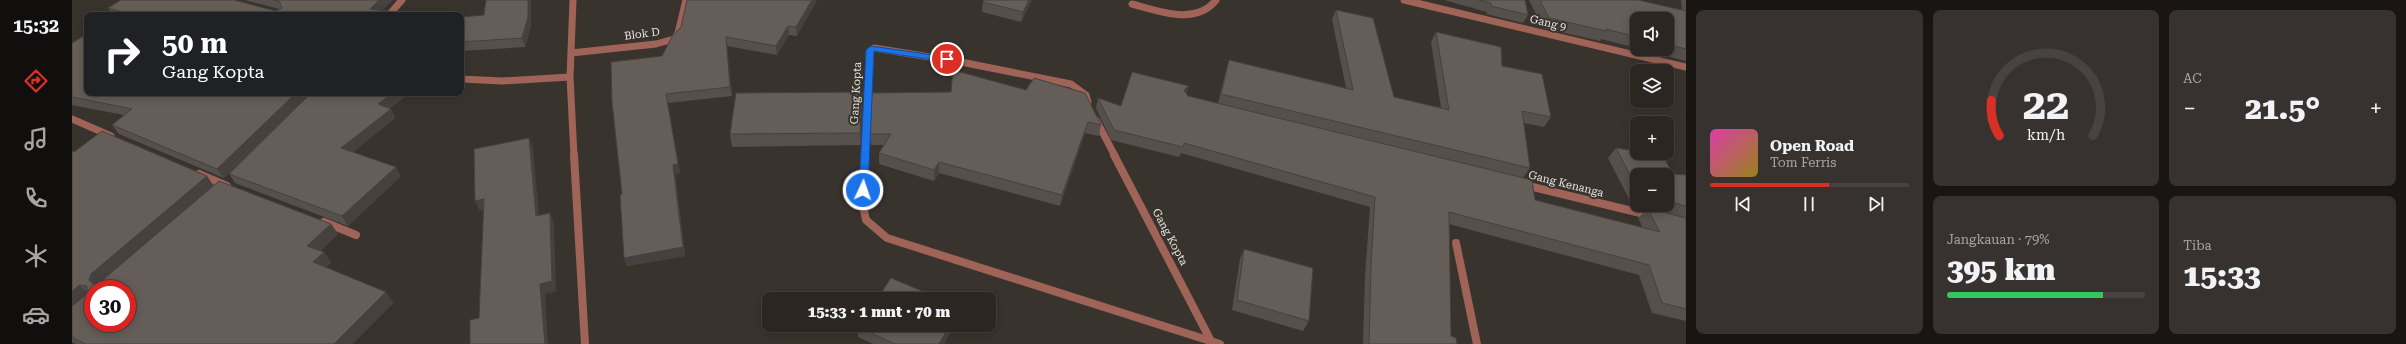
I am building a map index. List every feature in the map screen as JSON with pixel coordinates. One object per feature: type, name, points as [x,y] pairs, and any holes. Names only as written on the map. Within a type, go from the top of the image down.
[{"type":"street","points":[[392,12],[402,0]]},
{"type":"street","points":[[573,0],[570,77],[585,344]]},
{"type":"street","name":"Blok D","points":[[571,53],[656,44],[670,40],[678,33],[686,0]]},
{"type":"street","points":[[1132,4],[1189,14],[1200,14],[1211,9],[1216,0]]},
{"type":"street","name":"Gang 9","points":[[1404,0],[1686,67]]},
{"type":"street","name":"Gang Kopta","points":[[879,48],[961,62],[1071,84],[1079,88],[1086,95],[1092,113],[1215,343],[887,238],[866,220],[862,206],[870,50],[879,48]]},
{"type":"street","points":[[464,80],[479,82],[570,77]]},
{"type":"street","points":[[72,119],[116,138]]},
{"type":"street","points":[[188,169],[240,190]]},
{"type":"street","name":"Gang Kenanga","points":[[1515,183],[1664,219]]},
{"type":"street","points":[[313,218],[356,235]]},
{"type":"street","points":[[1456,243],[1477,344]]},
{"type":"building","points":[[121,0],[234,0],[276,11],[282,8],[279,1],[273,0],[379,0],[370,9],[394,12],[122,12],[108,8]]},
{"type":"building","points":[[486,0],[528,0],[528,17],[522,38],[464,42],[464,17],[484,15]]},
{"type":"building","points":[[687,0],[812,0],[796,27],[788,26],[776,46],[726,37],[730,87],[666,94],[678,164],[673,165],[683,247],[624,258],[620,195],[622,194],[612,102],[611,62],[662,56],[673,35],[681,27]]},
{"type":"building","points":[[984,0],[1029,0],[1023,12],[983,2]]},
{"type":"building","points":[[1478,0],[1525,0],[1528,15],[1491,6],[1491,3]]},
{"type":"building","points":[[1540,0],[1638,0],[1686,11],[1686,49],[1674,46],[1674,12],[1630,12],[1630,35],[1549,18]]},
{"type":"building","points":[[1336,10],[1373,18],[1394,97],[1449,110],[1436,32],[1501,47],[1502,66],[1542,74],[1551,117],[1522,111],[1530,168],[1221,94],[1229,60],[1353,90]]},
{"type":"building","points":[[84,36],[84,96],[293,96],[217,169],[112,125],[132,109],[72,97],[72,43]]},
{"type":"building","points":[[953,70],[1026,90],[1034,78],[1085,93],[1101,125],[1088,122],[1062,195],[939,162],[934,170],[879,153],[891,134],[870,134],[872,93],[951,92]]},
{"type":"building","points":[[1132,72],[1189,86],[1184,90],[1188,96],[1532,180],[1535,200],[1660,232],[1649,212],[1663,212],[1686,218],[1686,309],[1662,303],[1649,265],[1449,212],[1451,336],[1456,338],[1457,344],[1369,344],[1375,197],[1184,143],[1183,147],[1114,130],[1098,98],[1121,106]]},
{"type":"building","points":[[862,92],[860,133],[730,134],[736,93]]},
{"type":"building","points":[[308,96],[389,96],[378,104],[391,109],[341,148],[396,167],[342,216],[229,174]]},
{"type":"building","points":[[102,131],[207,176],[91,274],[89,280],[84,280],[84,286],[79,285],[72,292],[72,151],[74,152]]},
{"type":"building","points":[[529,138],[536,216],[550,213],[552,281],[540,284],[545,344],[470,344],[470,320],[479,318],[484,199],[475,201],[474,149]]},
{"type":"building","points":[[1616,148],[1630,150],[1630,160],[1665,160],[1670,168],[1630,168],[1630,175]]},
{"type":"building","points":[[1674,174],[1686,175],[1686,206],[1674,203]]},
{"type":"building","points":[[219,181],[331,224],[307,246],[324,252],[313,262],[386,292],[334,344],[85,344],[72,337],[72,306],[84,296],[84,332],[136,332],[136,280],[103,280]]},
{"type":"building","points":[[1244,249],[1313,268],[1309,321],[1237,300]]},
{"type":"building","points":[[891,278],[924,292],[882,292]]},
{"type":"building","points":[[869,332],[946,332],[939,344],[895,344]]},
{"type":"route","points":[[863,190],[870,50],[879,48],[947,59]]}]
